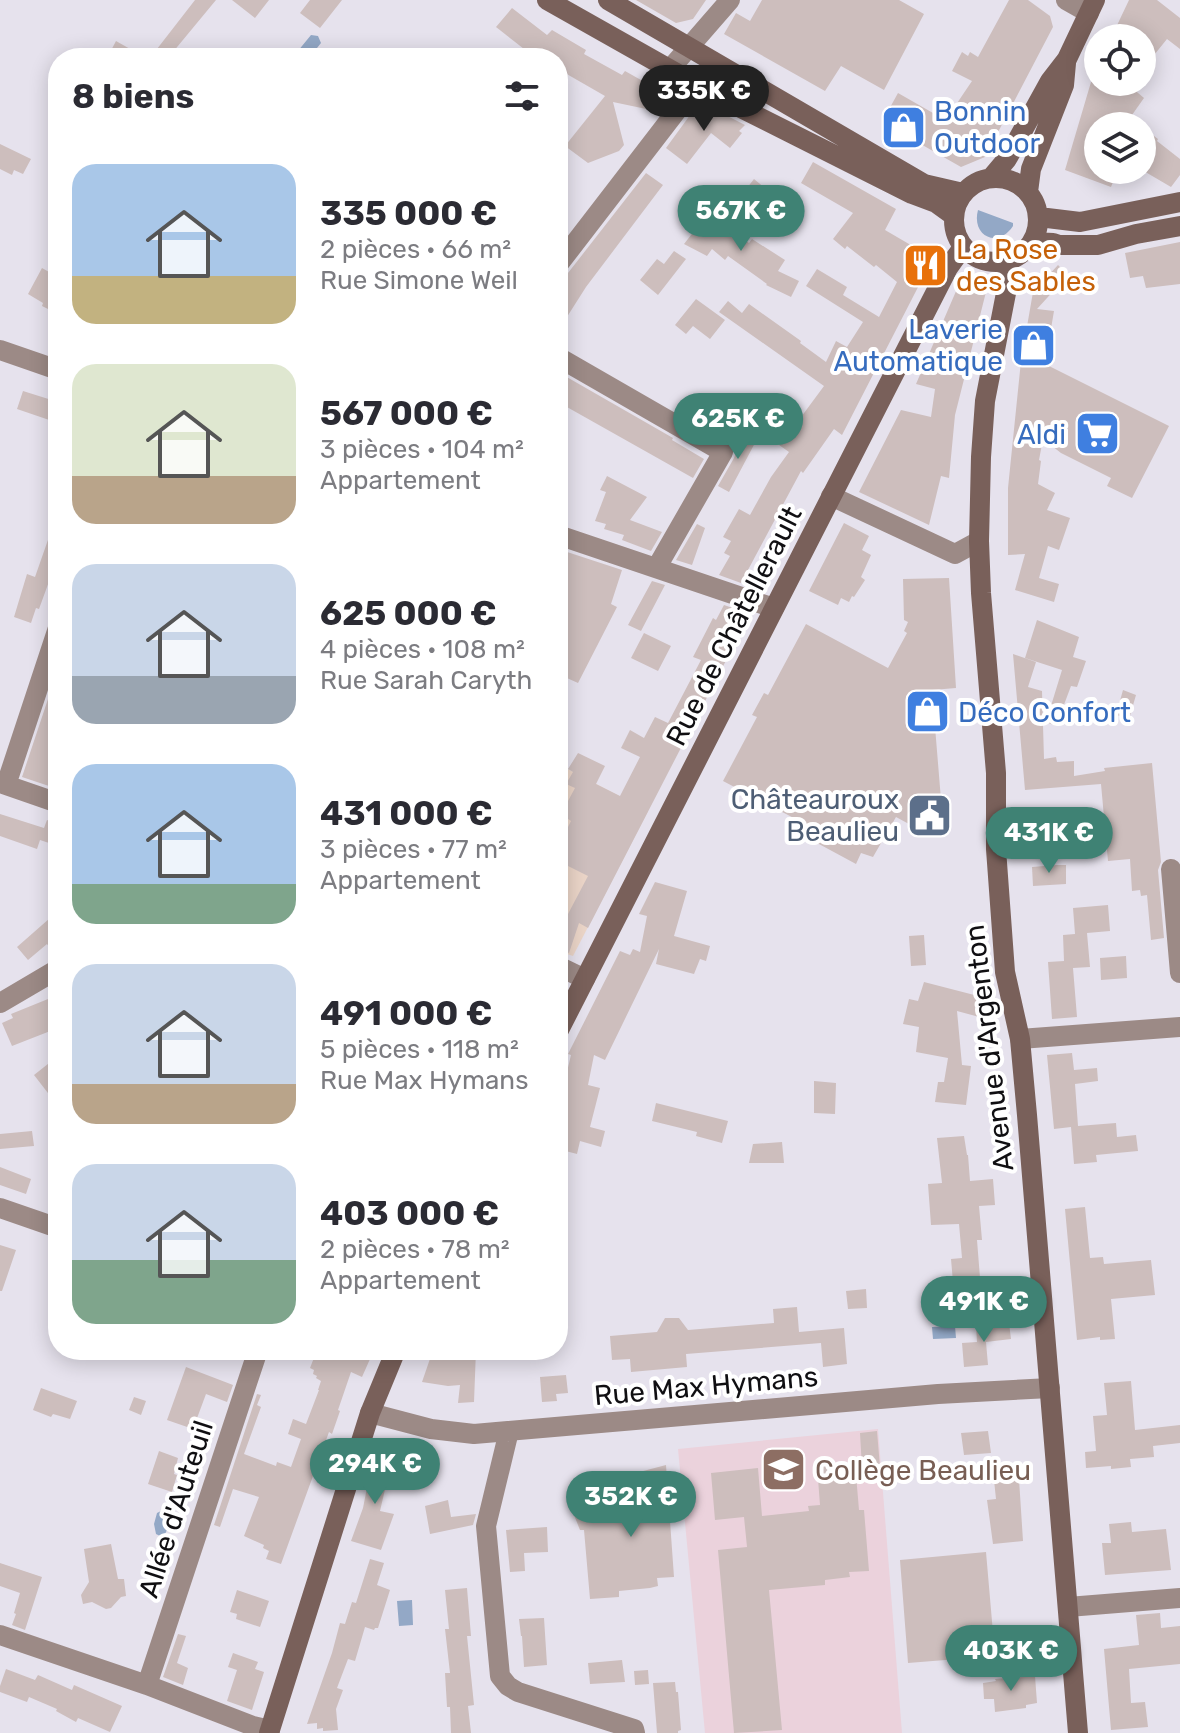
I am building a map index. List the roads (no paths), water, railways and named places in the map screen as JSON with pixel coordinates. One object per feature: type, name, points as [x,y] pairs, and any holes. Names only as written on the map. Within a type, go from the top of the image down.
[{"type":"main road","points":[[547,0],[695,84],[912,194],[936,203],[954,216]]},
{"type":"main road","points":[[608,0],[924,184],[963,193]]},
{"type":"main road","points":[[991,178],[1007,159],[1050,81],[1067,59],[1092,6]]},
{"type":"main road","points":[[1028,192],[1031,169],[1064,85],[1067,59]]},
{"type":"main road","points":[[991,178],[1005,178],[1018,183],[1035,203],[1039,217],[1038,230],[1026,250],[1008,261],[996,263],[984,261],[963,247],[957,236],[954,216],[963,193],[991,178]]},
{"type":"main road","points":[[1039,217],[1080,222],[1180,202]]},
{"type":"main road","points":[[1033,242],[1098,245],[1180,226]]},
{"type":"main road","name":"Rue de Châtellerault","points":[[568,1012],[948,268],[963,247]]},
{"type":"main road","name":"Avenue d'Argenton","points":[[1008,261],[1007,288],[985,401],[979,541],[981,593],[996,773],[996,849],[1005,972],[1020,1039],[1078,1733]]},
{"type":"main road","points":[[269,1732],[370,1413],[392,1360]]},
{"type":"street","points":[[670,69],[730,0]]},
{"type":"street","points":[[1066,0],[1092,6]]},
{"type":"street","points":[[568,252],[695,84]]},
{"type":"street","points":[[0,350],[48,367]]},
{"type":"street","points":[[568,363],[723,452],[657,567]]},
{"type":"street","points":[[831,496],[955,554],[979,541]]},
{"type":"street","points":[[568,538],[774,608]]},
{"type":"street","points":[[48,656],[3,784],[48,800]]},
{"type":"street","points":[[1171,869],[1180,973]]},
{"type":"street","points":[[568,971],[585,979]]},
{"type":"street","points":[[0,1003],[48,975]]},
{"type":"street","points":[[1020,1039],[1180,1027]]},
{"type":"street","points":[[0,1208],[48,1225]]},
{"type":"street","name":"Allée d'Auteuil","points":[[147,1685],[255,1360]]},
{"type":"street","name":"Rue Max Hymans","points":[[370,1413],[431,1429],[474,1434],[938,1394],[1050,1388]]},
{"type":"street","points":[[509,1431],[486,1526],[500,1676],[518,1692],[634,1729],[635,1733]]},
{"type":"street","points":[[1068,1607],[1180,1598]]},
{"type":"street","points":[[0,1635],[147,1685],[269,1732]]},
{"type":"water","points":[[311,35],[318,36],[321,43],[317,48],[300,48]]},
{"type":"water","points":[[978,210],[1013,223],[1013,226],[1000,237],[987,236],[978,227]]},
{"type":"water","points":[[955,1326],[956,1338],[933,1339],[932,1327]]},
{"type":"water","points":[[157,1513],[165,1513],[168,1524],[164,1535],[160,1536],[156,1534],[154,1524]]},
{"type":"water","points":[[412,1600],[413,1625],[399,1626],[397,1601]]},
{"type":"place","name":"Bonnin Outdoor","points":[[903,127]]},
{"type":"place","name":"La Rose des Sables","points":[[925,265]]},
{"type":"place","name":"Laverie Automatique","points":[[1034,345]]},
{"type":"place","name":"Aldi","points":[[1097,434]]},
{"type":"place","name":"Déco Confort","points":[[927,712]]},
{"type":"place","name":"Châteauroux Beaulieu","points":[[930,815]]},
{"type":"place","name":"Collège Beaulieu","points":[[784,1470]]}]
